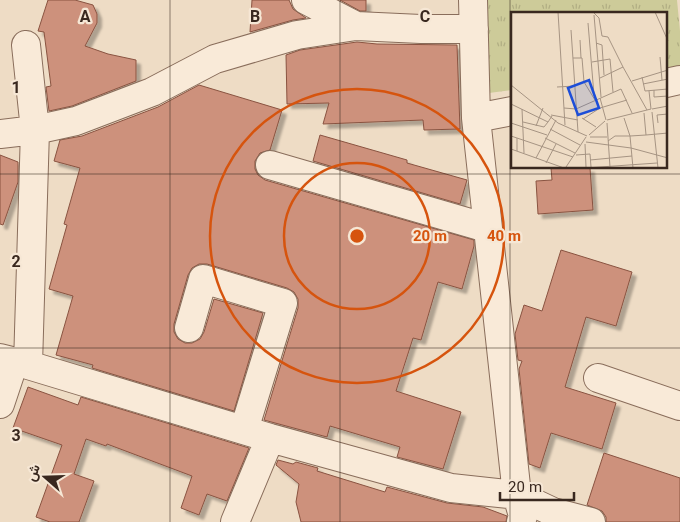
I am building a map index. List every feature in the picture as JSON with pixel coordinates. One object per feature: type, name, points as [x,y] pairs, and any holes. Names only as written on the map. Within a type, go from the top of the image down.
[{"type":"street","points":[[306,0],[356,26]]},
{"type":"street","points":[[473,0],[476,118],[517,495],[524,516],[521,522]]},
{"type":"street","points":[[0,134],[35,130],[76,121],[152,92],[215,59],[298,35],[356,26],[474,29]]},
{"type":"street","points":[[0,404],[14,362],[35,130],[26,45]]},
{"type":"street","points":[[476,118],[511,111]]},
{"type":"street","points":[[270,165],[487,228]]},
{"type":"street","points":[[189,328],[203,279],[283,303],[244,430]]},
{"type":"street","points":[[14,362],[270,438],[451,488],[517,495],[553,512],[591,522]]},
{"type":"street","points":[[598,378],[680,406]]},
{"type":"street","points":[[235,522],[270,438]]},
{"type":"green space","points":[[485,0],[677,0],[680,31],[680,69],[668,71],[668,12],[511,12],[511,90],[489,93]]},
{"type":"building","points":[[48,0],[75,0],[93,5],[97,14],[97,23],[85,46],[108,54],[136,60],[136,81],[72,106],[49,111],[46,87],[51,86],[44,32],[38,31]]},
{"type":"building","points":[[252,0],[289,0],[293,9],[306,18],[250,32]]},
{"type":"building","points":[[340,0],[366,0],[366,11],[360,11]]},
{"type":"building","points":[[357,42],[457,45],[460,129],[424,130],[423,120],[323,124],[329,103],[287,104],[286,55],[300,50]]},
{"type":"building","points":[[199,85],[282,110],[270,150],[260,153],[255,161],[255,169],[258,175],[265,180],[474,240],[462,289],[438,282],[421,340],[413,338],[396,391],[461,412],[443,469],[397,457],[400,447],[330,426],[327,437],[264,420],[298,308],[298,299],[294,292],[287,288],[207,264],[199,264],[192,268],[188,275],[174,324],[174,332],[178,339],[185,343],[192,343],[200,339],[214,299],[263,313],[234,411],[92,368],[93,365],[56,355],[73,296],[49,289],[67,225],[64,224],[80,168],[54,161],[60,140],[82,136],[158,107]]},
{"type":"building","points":[[320,135],[407,160],[407,163],[467,180],[460,204],[313,161]]},
{"type":"building","points":[[0,155],[18,162],[18,182],[3,225],[0,224]]},
{"type":"building","points":[[551,169],[590,169],[593,210],[538,214],[536,181],[552,180]]},
{"type":"building","points":[[561,250],[632,272],[616,326],[586,317],[565,387],[616,403],[602,449],[551,433],[540,468],[529,464],[519,369],[522,361],[518,360],[515,334],[524,305],[542,311]]},
{"type":"building","points":[[28,387],[78,405],[81,397],[249,448],[227,501],[207,494],[199,515],[181,508],[192,476],[107,444],[106,446],[86,439],[74,474],[94,481],[79,522],[50,522],[36,517],[62,445],[13,428]]},
{"type":"building","points":[[604,453],[680,478],[680,522],[606,522],[606,517],[602,511],[587,505]]},
{"type":"building","points":[[278,460],[293,464],[296,462],[318,468],[317,471],[385,492],[387,487],[447,503],[483,507],[507,516],[506,522],[301,522],[296,502],[299,484],[276,465]]}]
